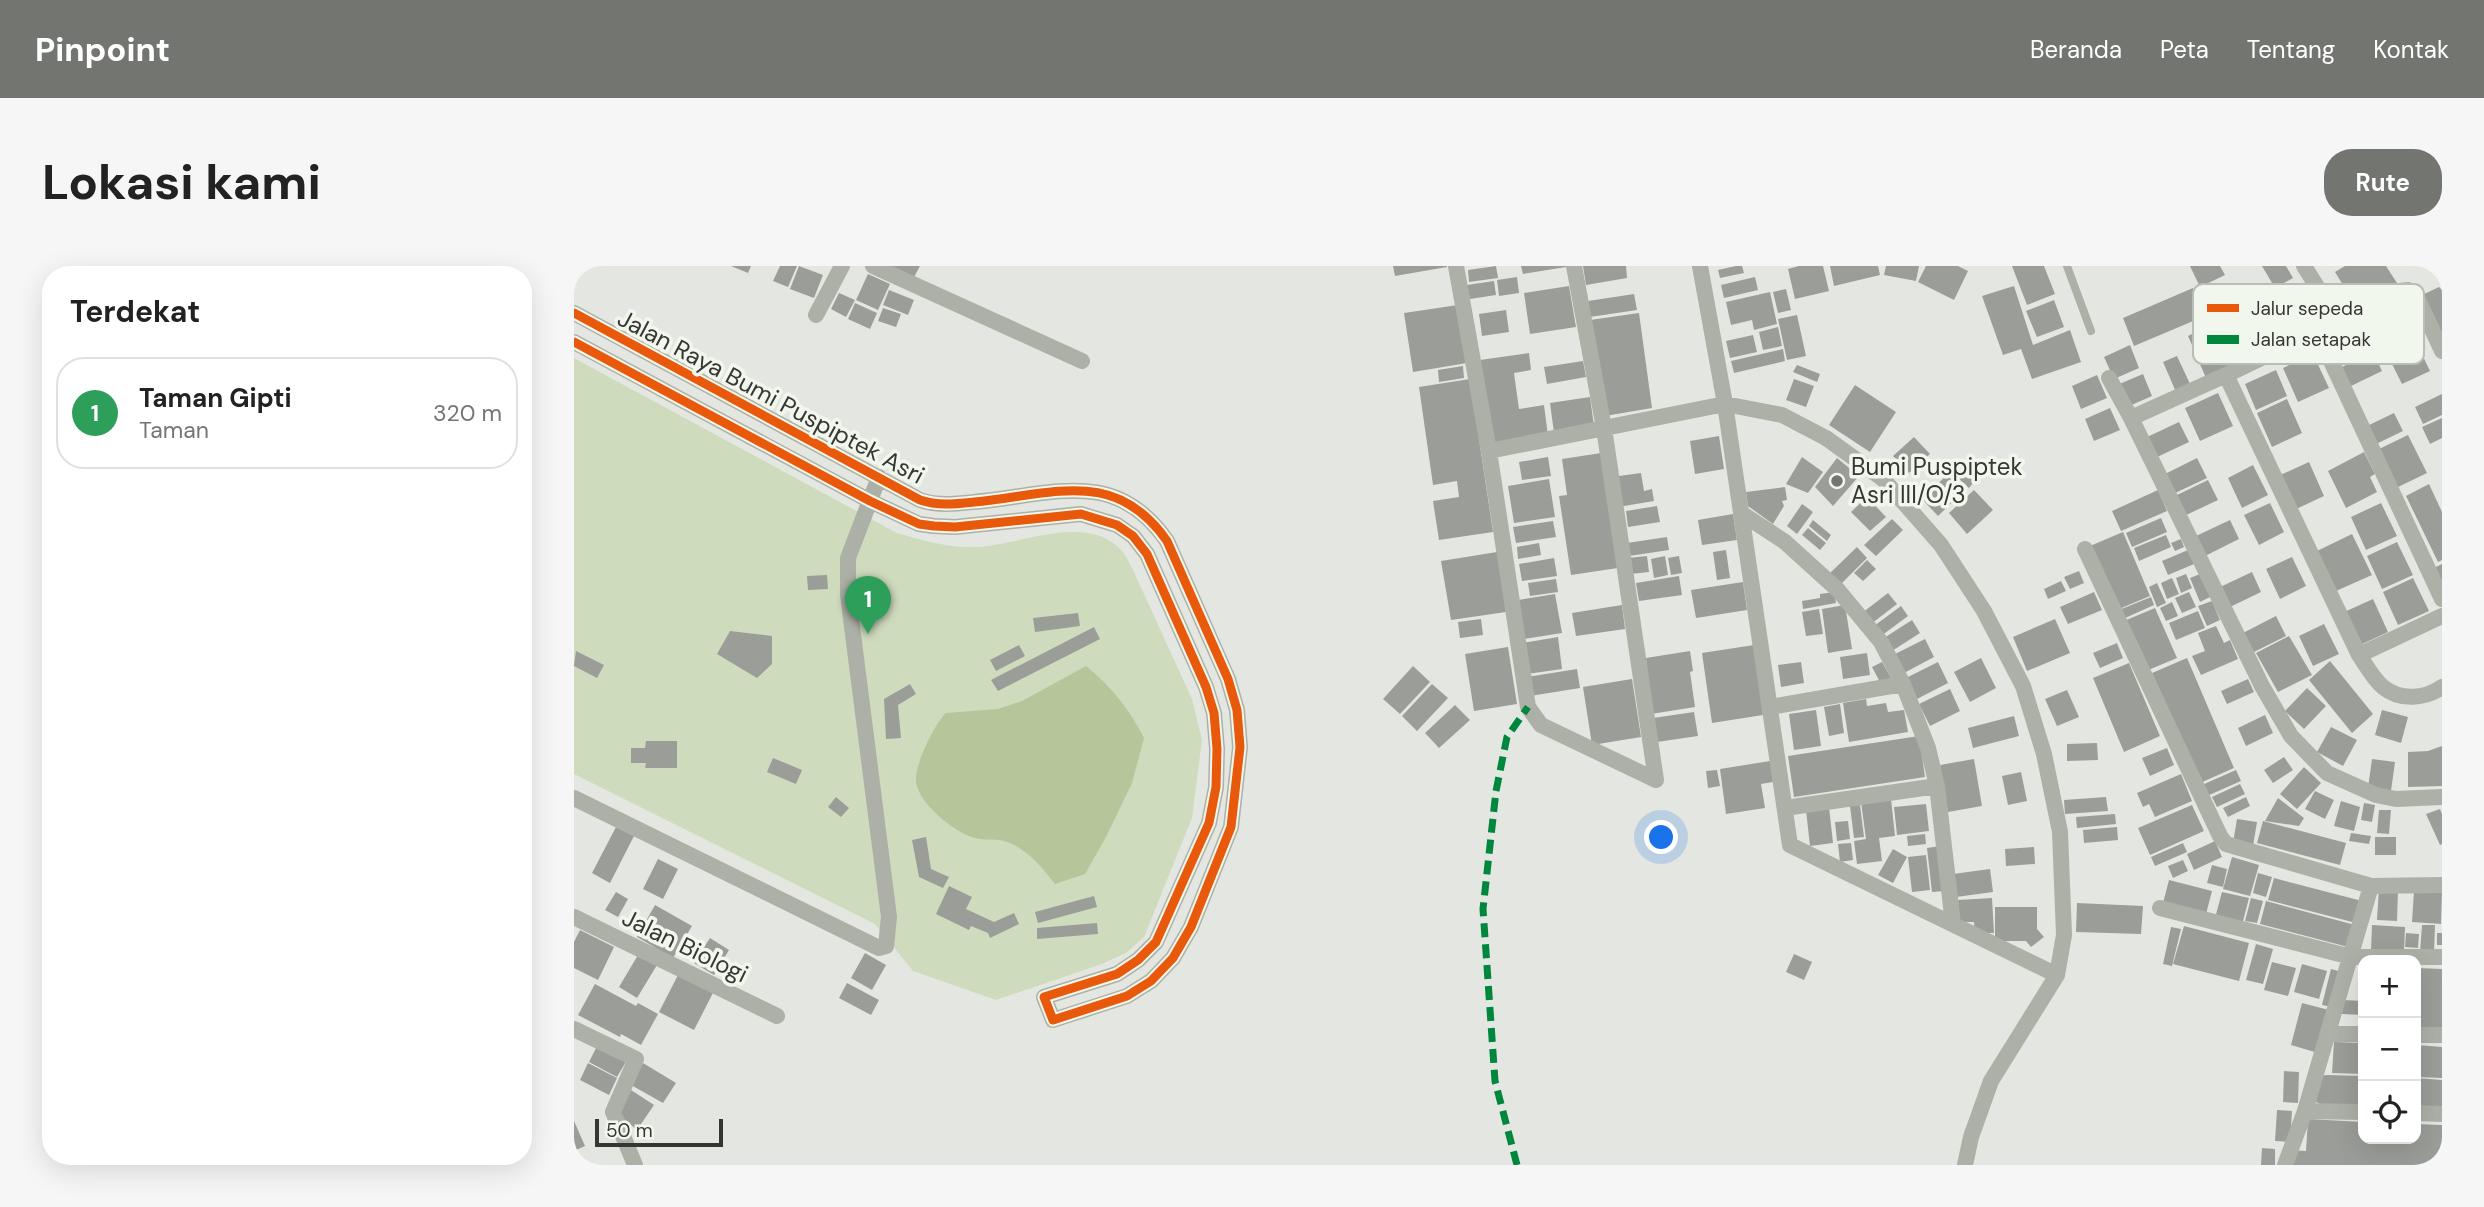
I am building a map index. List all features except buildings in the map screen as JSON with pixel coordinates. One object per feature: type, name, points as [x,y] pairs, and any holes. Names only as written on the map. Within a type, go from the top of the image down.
[{"type":"street","points":[[816,315],[842,266]]},
{"type":"street","points":[[873,266],[1082,361]]},
{"type":"street","points":[[1456,266],[1489,451],[1528,707],[1541,725],[1656,780],[1604,428],[1574,266]]},
{"type":"street","points":[[1700,266],[1725,404],[1790,845],[2057,975]]},
{"type":"street","points":[[2304,266],[2315,284]]},
{"type":"street","points":[[574,302],[579,316]]},
{"type":"street","points":[[2424,312],[2442,351]]},
{"type":"street","name":"Jalan Raya Bumi Puspiptek Asri","points":[[574,342],[870,501],[919,524],[955,527],[1081,514],[1117,525],[1133,536],[1147,554],[1206,687],[1214,713],[1216,787],[1209,823],[1156,942],[1138,960],[1117,974],[1044,997],[1053,1020],[1127,996],[1152,981],[1173,958],[1191,927],[1231,827],[1240,747],[1237,710],[1228,679],[1167,541],[1153,521],[1133,505],[1108,494],[1079,490],[989,501],[932,504],[920,500],[579,316]]},
{"type":"street","points":[[2131,418],[2250,364]]},
{"type":"street","points":[[2332,364],[2442,599]]},
{"type":"street","points":[[2226,376],[2359,655],[2382,686],[2393,694],[2417,697],[2438,689],[2442,707]]},
{"type":"street","points":[[2109,378],[2262,686],[2291,736],[2327,772],[2376,794],[2396,799],[2442,797]]},
{"type":"street","points":[[1489,451],[1725,404],[1782,415],[1826,438],[1883,479],[1941,545],[1984,611],[2023,686],[2045,754],[2060,832],[2064,935],[2057,975],[1992,1082],[1971,1137],[1965,1165]]},
{"type":"street","points":[[574,798],[879,948],[886,946],[890,917],[848,595],[848,558],[879,477]]},
{"type":"street","points":[[1741,513],[1785,542],[1838,590],[1881,642],[1903,684],[1928,748],[1937,786],[1953,924]]},
{"type":"street","points":[[2085,549],[2226,844],[2371,886],[2442,885]]},
{"type":"street","points":[[2359,655],[2442,615]]},
{"type":"street","points":[[1770,707],[1903,684]]},
{"type":"street","points":[[1785,808],[1937,786]]},
{"type":"street","points":[[2285,1165],[2305,1111],[2371,886]]},
{"type":"street","points":[[2160,908],[2350,957],[2442,957]]},
{"type":"street","points":[[574,937],[578,919]]},
{"type":"street","name":"Jalan Biologi","points":[[578,919],[777,1016]]},
{"type":"street","points":[[574,1030],[636,1059],[613,1112],[635,1165]]},
{"type":"street","points":[[2328,1034],[2358,1034]]},
{"type":"street","points":[[2421,1035],[2442,1035]]},
{"type":"street","points":[[2305,1111],[2358,1112]]},
{"type":"street","points":[[2421,1113],[2442,1114]]},
{"type":"lane","points":[[2067,266],[2091,331]]},
{"type":"shaded area","points":[[574,358],[897,533],[946,545],[977,547],[1073,532],[1108,540],[1122,551],[1192,699],[1202,740],[1192,818],[1144,937],[1126,953],[1102,964],[996,1000],[913,971],[875,924],[574,774]]},
{"type":"shaded area","points":[[1086,666],[1119,699],[1144,738],[1132,783],[1085,874],[1055,884],[1034,859],[1014,845],[975,838],[957,830],[929,807],[922,798],[916,780],[926,744],[946,713],[998,709],[1022,701]]},
{"type":"marked path","points":[[1517,1165],[1495,1081],[1483,909],[1496,791],[1507,737],[1528,707]]},
{"type":"cycle path","points":[[574,313],[920,500],[953,504],[1055,491],[1103,494],[1126,502],[1147,518],[1167,541],[1228,679],[1237,710],[1240,747],[1231,827],[1191,927],[1173,958],[1151,981],[1127,996],[1053,1020],[1044,997],[1117,974],[1138,960],[1156,942],[1209,823],[1216,787],[1214,713],[1206,687],[1147,554],[1133,536],[1117,525],[1081,514],[955,527],[919,524],[870,501],[574,342]]},
{"type":"place","name":"Bumi Puspiptek Asri III/O/3","points":[[1837,481]]},
{"type":"place","name":"Taman Gipti","points":[[868,634]]}]
